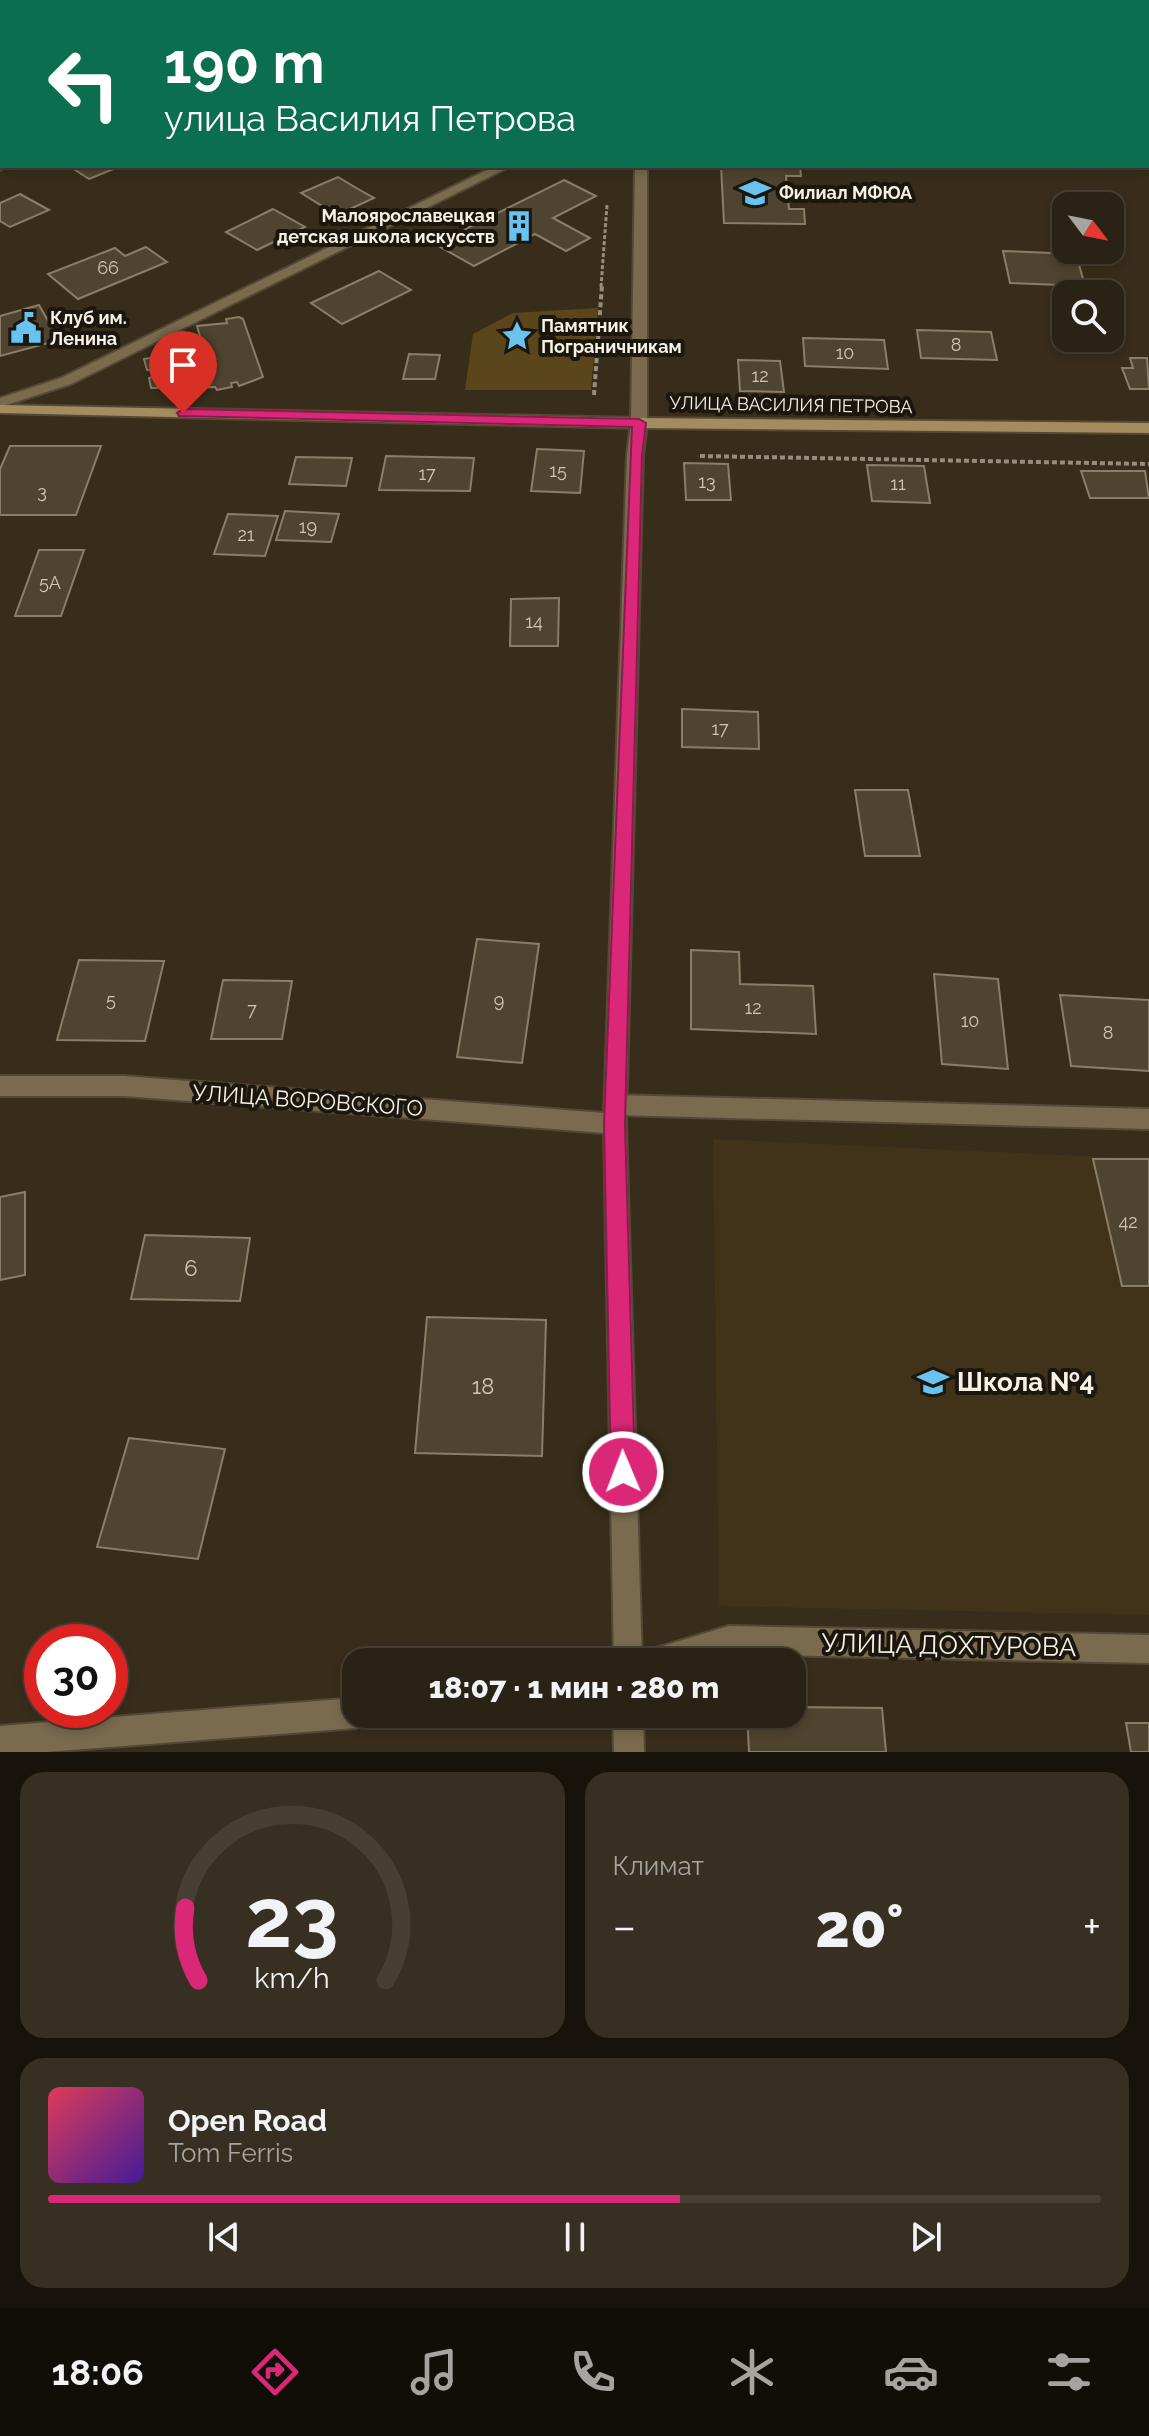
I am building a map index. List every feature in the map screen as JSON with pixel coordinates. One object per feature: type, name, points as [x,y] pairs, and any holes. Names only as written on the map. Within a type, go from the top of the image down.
[{"type":"main road","name":"УЛИЦА ВАСИЛИЯ ПЕТРОВА","points":[[0,406],[581,422],[1149,428]]},
{"type":"street","points":[[0,406],[66,381],[501,168]]},
{"type":"street","points":[[628,1648],[615,1114],[639,423],[641,168]]},
{"type":"street","name":"УЛИЦА ВОРОВСКОГО","points":[[0,1086],[124,1086],[615,1114],[1149,1119]]},
{"type":"street","name":"УЛИЦА ДОХТУРОВА","points":[[702,1648],[729,1640],[1149,1649]]},
{"type":"street","points":[[0,1741],[342,1714]]},
{"type":"street","points":[[628,1728],[629,1752]]},
{"type":"path","points":[[581,422],[594,397],[608,197]]},
{"type":"shaded area","points":[[598,308],[591,390],[465,390],[473,334],[513,313]]},
{"type":"shaded area","name":"Школа №4","points":[[713,1139],[1149,1159],[1149,1615],[719,1606]]},
{"type":"building","points":[[72,168],[116,168],[89,179]]},
{"type":"building","name":"Филиал МФЮА","points":[[721,168],[800,168],[801,176],[786,176],[789,209],[804,209],[805,224],[724,223]]},
{"type":"building","points":[[338,177],[374,198],[337,215],[301,193]]},
{"type":"building","name":"Малоярославецкая детская школа искусств","points":[[564,180],[596,196],[553,218],[590,238],[566,251],[535,234],[474,266],[435,244]]},
{"type":"building","points":[[20,194],[49,210],[10,227],[0,221],[0,203]]},
{"type":"building","points":[[273,209],[305,227],[257,250],[226,232]]},
{"type":"building","points":[[146,247],[167,262],[78,299],[48,274],[115,248],[125,256]]},
{"type":"building","points":[[1003,251],[1052,253],[1052,264],[1079,264],[1083,280],[1052,280],[1052,285],[1010,283]]},
{"type":"building","points":[[379,271],[411,290],[342,324],[311,303]]},
{"type":"building","name":"Клуб им. Ленина","points":[[39,305],[59,340],[0,356],[0,316]]},
{"type":"building","points":[[226,319],[243,319],[263,377],[239,386],[237,382],[231,383],[232,387],[217,390],[215,387],[151,388],[149,378],[156,376],[155,370],[147,370],[144,359],[170,354],[167,346],[201,340],[197,326],[227,323]]},
{"type":"building","points":[[917,330],[991,332],[997,360],[921,358]]},
{"type":"building","points":[[803,338],[884,340],[888,369],[805,366]]},
{"type":"building","points":[[409,354],[440,355],[435,379],[403,379]]},
{"type":"building","points":[[1130,358],[1147,358],[1149,389],[1130,389],[1122,368],[1133,368]]},
{"type":"building","points":[[738,360],[780,361],[784,392],[740,391]]},
{"type":"building","points":[[10,446],[101,446],[76,515],[0,515],[0,469]]},
{"type":"building","points":[[537,449],[584,451],[580,493],[531,491]]},
{"type":"building","points":[[386,456],[474,458],[470,491],[379,490]]},
{"type":"building","points":[[296,457],[352,458],[346,486],[289,484]]},
{"type":"building","points":[[684,463],[728,464],[731,500],[686,500]]},
{"type":"building","points":[[867,465],[924,466],[930,503],[872,501]]},
{"type":"building","points":[[1081,471],[1145,471],[1149,498],[1090,498]]},
{"type":"building","points":[[285,511],[339,514],[331,542],[276,540]]},
{"type":"building","points":[[228,514],[278,516],[265,556],[214,554]]},
{"type":"building","points":[[39,550],[84,550],[61,616],[15,616]]},
{"type":"building","points":[[559,598],[558,646],[510,646],[511,599]]},
{"type":"building","points":[[682,709],[758,712],[759,749],[682,747]]},
{"type":"building","points":[[855,790],[908,790],[920,856],[865,856]]},
{"type":"building","points":[[477,939],[539,944],[522,1063],[457,1057]]},
{"type":"building","points":[[691,950],[739,952],[740,984],[813,986],[816,1034],[691,1029]]},
{"type":"building","points":[[79,960],[164,961],[145,1041],[57,1040]]},
{"type":"building","points":[[934,974],[998,979],[1008,1069],[942,1064]]},
{"type":"building","points":[[223,980],[292,981],[282,1039],[211,1039]]},
{"type":"building","points":[[1060,995],[1149,1000],[1149,1071],[1071,1066]]},
{"type":"building","points":[[1093,1159],[1149,1159],[1149,1286],[1122,1286]]},
{"type":"building","points":[[25,1192],[25,1275],[0,1280],[0,1197]]},
{"type":"building","points":[[145,1235],[250,1238],[240,1301],[131,1299]]},
{"type":"building","points":[[427,1317],[546,1320],[542,1456],[415,1453]]},
{"type":"building","points":[[129,1438],[225,1449],[198,1559],[97,1547]]},
{"type":"building","points":[[806,1707],[882,1708],[886,1752],[749,1752],[748,1728],[806,1728]]},
{"type":"building","points":[[1126,1723],[1149,1723],[1149,1752],[1131,1752]]},
{"type":"place","name":"Филиал МФЮА","points":[[755,193]]},
{"type":"place","name":"Малоярославецкая детская школа искусств","points":[[519,226]]},
{"type":"place","name":"Клуб им. Ленина","points":[[26,328]]},
{"type":"place","name":"Памятник Пограничникам","points":[[517,336]]},
{"type":"place","name":"Школа №4","points":[[933,1382]]},
{"type":"route","points":[[183,413],[639,423],[635,455],[615,1124],[623,1472]]}]
